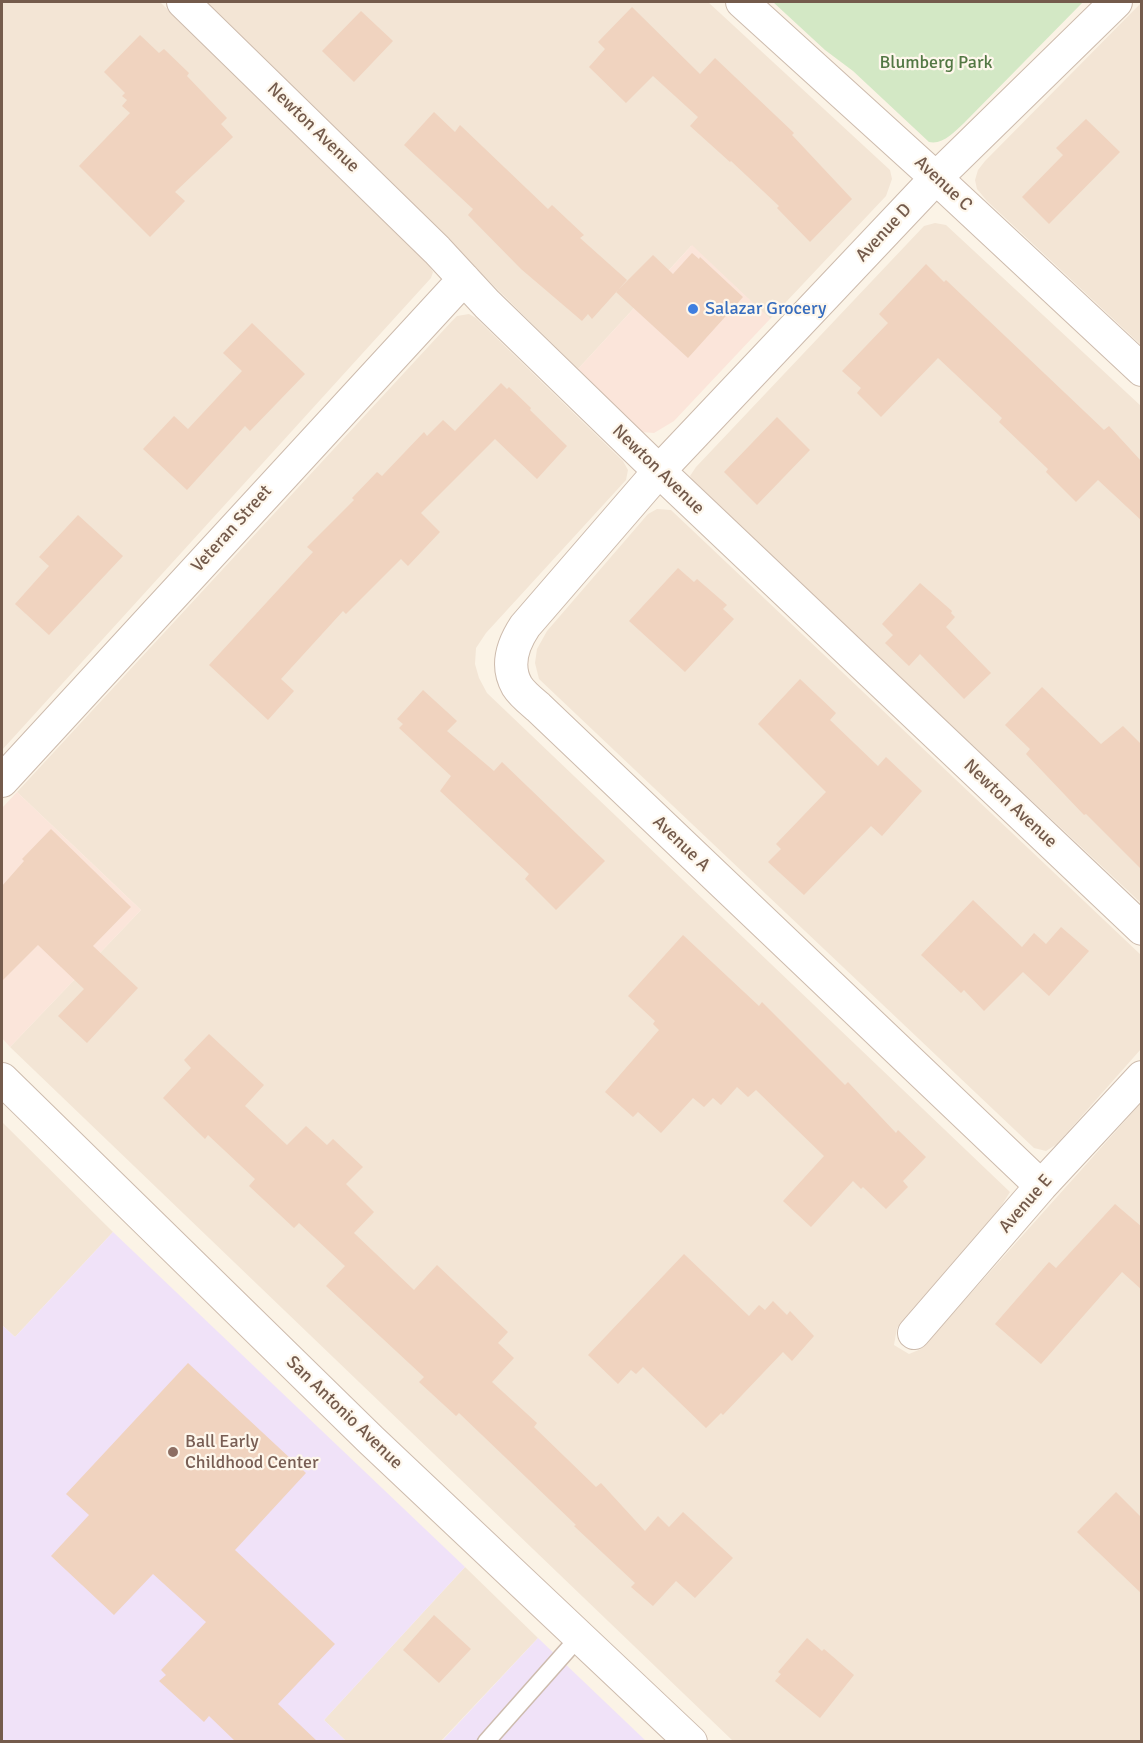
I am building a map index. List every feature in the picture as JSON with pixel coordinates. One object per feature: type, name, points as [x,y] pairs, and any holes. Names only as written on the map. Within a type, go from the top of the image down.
[{"type":"street","name":"Newton Avenue","points":[[183,2],[659,471],[1142,929]]},
{"type":"street","name":"Avenue C","points":[[742,2],[936,178],[1142,370]]},
{"type":"street","name":"Avenue D","points":[[659,471],[936,178],[1116,2]]},
{"type":"street","name":"Veteran Street","points":[[2,781],[464,279]]},
{"type":"street","name":"Avenue A","points":[[659,471],[515,641],[511,669],[517,686],[1041,1186]]},
{"type":"street","name":"Avenue E","points":[[914,1333],[1041,1186],[1142,1077]]},
{"type":"street","name":"San Antonio Avenue","points":[[2,1079],[371,1440],[691,1742]]},
{"type":"lane","points":[[486,1742],[579,1637]]},
{"type":"shaded area","points":[[2,2],[160,2],[428,264],[433,272],[431,278],[2,750]]},
{"type":"shaded area","points":[[206,2],[708,2],[890,170],[892,179],[886,196],[770,319],[691,246],[578,369]]},
{"type":"shaded area","points":[[1141,3],[1141,345],[987,201],[977,189],[975,180],[978,170],[985,161]]},
{"type":"shaded area","points":[[935,223],[946,225],[1141,406],[1141,903],[697,487],[690,476],[924,226]]},
{"type":"shaded area","points":[[692,245],[770,319],[674,421],[654,433],[641,432],[578,369]]},
{"type":"shaded area","points":[[469,314],[476,318],[623,461],[628,470],[626,480],[486,633],[476,648],[475,664],[487,693],[1010,1192],[1000,1208],[897,1328],[894,1345],[909,1354],[921,1349],[1141,1103],[1141,1741],[733,1741],[10,1047],[141,910],[17,792],[452,321],[457,316]]},
{"type":"shaded area","points":[[657,509],[671,510],[1141,955],[1141,1049],[1057,1144],[1046,1151],[1034,1148],[539,679],[535,663],[537,649],[547,631],[648,514]]},
{"type":"shaded area","points":[[17,792],[141,910],[10,1047],[2,1038],[2,808]]},
{"type":"shaded area","points":[[2,1122],[113,1232],[15,1337],[2,1325]]},
{"type":"shaded area","name":"Ball Early Childhood Center","points":[[113,1232],[465,1567],[324,1720],[346,1741],[2,1741],[2,1325],[15,1337]]},
{"type":"shaded area","points":[[465,1567],[538,1638],[441,1741],[346,1741],[324,1720]]},
{"type":"shaded area","points":[[538,1638],[646,1741],[441,1742]]},
{"type":"green space","name":"Blumberg Park","points":[[773,2],[1083,2],[964,123],[939,142],[929,142],[853,71],[825,50]]},
{"type":"building","points":[[632,7],[700,74],[715,58],[794,133],[792,135],[852,199],[810,242],[777,208],[779,206],[690,126],[698,117],[653,76],[626,103],[589,67],[605,49],[598,42]]},
{"type":"building","points":[[361,11],[393,41],[354,82],[322,51]]},
{"type":"building","points":[[140,35],[159,53],[164,49],[189,73],[187,76],[227,118],[221,124],[233,137],[175,192],[185,201],[150,237],[79,166],[130,113],[122,106],[127,100],[122,96],[125,93],[104,72]]},
{"type":"building","points":[[434,112],[455,132],[460,125],[548,209],[552,205],[584,235],[580,238],[627,280],[592,319],[588,314],[582,321],[521,269],[468,215],[473,209],[404,145]]},
{"type":"building","points":[[1086,119],[1120,152],[1049,224],[1022,197],[1063,155],[1056,148]]},
{"type":"building","name":"Salazar Grocery","points":[[692,253],[699,259],[700,257],[743,297],[688,358],[616,292],[653,255],[673,274]]},
{"type":"building","points":[[926,264],[944,282],[946,280],[1104,430],[1109,426],[1142,462],[1142,521],[1098,480],[1076,502],[1046,472],[1048,469],[999,422],[1002,418],[938,358],[881,417],[857,393],[861,388],[842,371],[888,323],[879,314]]},
{"type":"building","points":[[252,323],[305,374],[250,431],[245,426],[187,490],[143,449],[174,416],[188,429],[242,371],[223,353]]},
{"type":"building","points":[[501,383],[507,389],[509,387],[531,408],[530,410],[567,446],[537,479],[495,439],[421,513],[440,532],[408,566],[401,559],[346,614],[343,611],[281,679],[294,691],[268,720],[209,665],[313,552],[307,547],[354,500],[352,498],[377,472],[382,476],[424,432],[427,436],[443,420],[455,431]]},
{"type":"building","points":[[777,417],[810,450],[757,505],[724,472]]},
{"type":"building","points":[[78,515],[123,556],[49,635],[15,604],[49,566],[39,557]]},
{"type":"building","points":[[678,568],[694,582],[697,579],[727,605],[723,609],[734,619],[685,672],[629,621]]},
{"type":"building","points":[[920,583],[952,611],[955,617],[946,627],[991,673],[964,699],[920,654],[909,666],[885,643],[893,635],[882,624]]},
{"type":"building","points":[[800,679],[836,713],[830,720],[878,766],[886,757],[922,791],[882,836],[871,826],[804,895],[768,862],[781,849],[776,844],[826,792],[758,724]]},
{"type":"building","points":[[1042,687],[1101,744],[1123,726],[1142,745],[1142,870],[1086,814],[1084,815],[1026,754],[1030,749],[1005,725]]},
{"type":"building","points":[[423,690],[457,721],[447,731],[494,771],[502,762],[605,861],[556,910],[525,879],[529,874],[440,791],[451,776],[399,728],[403,724],[397,719]]},
{"type":"building","points":[[51,829],[131,907],[93,946],[138,988],[87,1043],[58,1016],[84,989],[38,945],[2,981],[2,886],[24,861],[22,859]]},
{"type":"building","points":[[973,900],[1022,947],[1034,933],[1046,944],[1061,927],[1089,951],[1049,996],[1023,972],[984,1011],[964,990],[961,993],[921,955]]},
{"type":"building","points":[[683,935],[759,1006],[762,1002],[845,1085],[848,1082],[896,1133],[898,1130],[926,1157],[903,1181],[908,1187],[886,1209],[863,1187],[861,1189],[853,1181],[811,1227],[783,1201],[824,1156],[756,1090],[748,1097],[737,1087],[721,1105],[713,1098],[704,1107],[693,1098],[661,1133],[638,1112],[633,1117],[605,1092],[659,1030],[653,1024],[655,1021],[628,996]]},
{"type":"building","points":[[209,1034],[264,1085],[245,1106],[287,1145],[306,1126],[327,1145],[333,1139],[363,1167],[346,1184],[374,1212],[354,1233],[414,1290],[437,1265],[508,1332],[498,1343],[514,1358],[492,1382],[537,1423],[534,1427],[596,1487],[601,1483],[645,1531],[658,1516],[669,1527],[683,1512],[733,1558],[695,1598],[676,1581],[653,1606],[631,1587],[635,1583],[459,1413],[456,1416],[419,1382],[424,1377],[326,1286],[345,1266],[299,1223],[294,1228],[249,1186],[255,1179],[208,1135],[205,1139],[163,1098],[191,1068],[184,1060]]},
{"type":"building","points":[[1115,1204],[1142,1227],[1142,1290],[1122,1272],[1041,1364],[995,1324],[1049,1262],[1056,1268]]},
{"type":"building","points":[[684,1254],[749,1316],[759,1305],[765,1310],[773,1301],[787,1315],[790,1311],[814,1336],[792,1361],[783,1352],[723,1415],[721,1413],[706,1428],[643,1367],[636,1374],[631,1370],[618,1384],[588,1355]]},
{"type":"building","points":[[188,1363],[306,1473],[235,1550],[335,1644],[278,1704],[318,1742],[236,1742],[209,1716],[204,1722],[159,1681],[166,1675],[161,1670],[206,1622],[153,1574],[114,1615],[51,1556],[89,1515],[66,1494]]},
{"type":"building","points":[[1116,1492],[1142,1518],[1142,1594],[1077,1532]]},
{"type":"building","points":[[434,1615],[471,1649],[439,1683],[403,1650]]},
{"type":"building","points":[[807,1638],[822,1651],[824,1649],[854,1675],[820,1718],[775,1681],[781,1674],[778,1672]]},
{"type":"place","name":"Salazar Grocery","points":[[693,309]]},
{"type":"place","name":"Ball Early Childhood Center","points":[[173,1452]]}]
